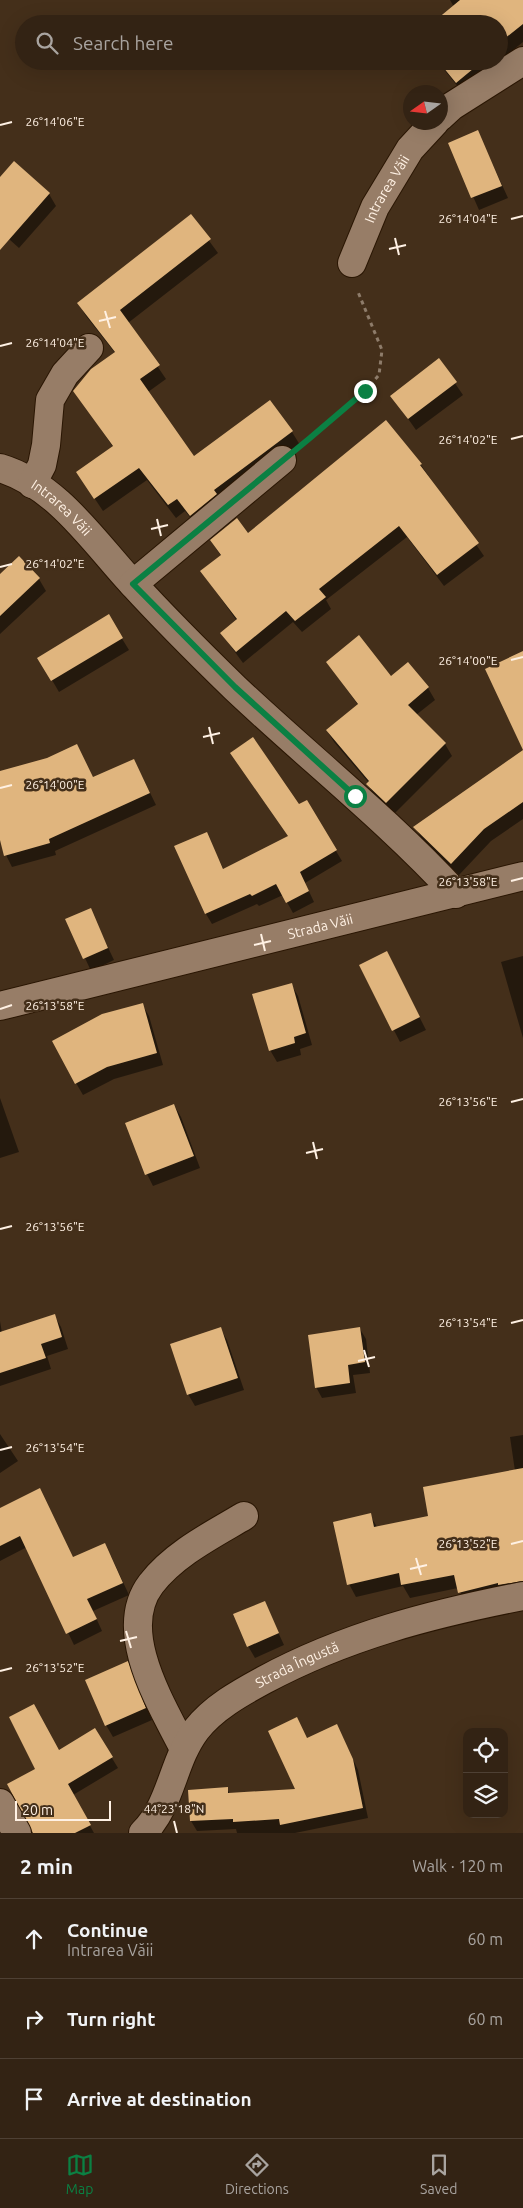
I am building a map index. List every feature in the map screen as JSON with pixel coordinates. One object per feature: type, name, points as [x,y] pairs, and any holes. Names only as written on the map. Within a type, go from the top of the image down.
[{"type":"street","points":[[508,70],[523,60]]},
{"type":"street","points":[[448,110],[508,70]]},
{"type":"street","name":"Intrarea Văii","points":[[352,263],[375,207],[410,149],[428,130]]},
{"type":"street","points":[[32,484],[42,465],[46,445],[50,400],[65,374],[89,348]]},
{"type":"street","points":[[133,584],[282,460]]},
{"type":"street","name":"Intrarea Văii","points":[[0,468],[32,484],[55,500],[133,584],[235,687],[355,796],[436,872],[456,894]]},
{"type":"street","name":"Strada Văii","points":[[0,1006],[523,876]]},
{"type":"street","points":[[184,1749],[152,1686],[143,1657],[138,1623],[140,1609],[150,1585],[162,1572],[178,1558],[213,1534],[244,1516]]},
{"type":"street","name":"Strada Îngustă","points":[[143,1833],[164,1806],[184,1749],[197,1728],[219,1708],[247,1690],[291,1666],[349,1641],[451,1610],[523,1596]]},
{"type":"street","points":[[0,1803],[15,1832]]},
{"type":"path","points":[[282,460],[358,397],[380,375],[382,350],[351,275],[352,263]]},
{"type":"building","points":[[460,0],[523,0],[523,24],[508,36],[508,15],[442,15]]},
{"type":"building","points":[[445,70],[472,70],[456,83]]},
{"type":"building","points":[[478,130],[502,186],[471,198],[448,143]]},
{"type":"building","points":[[14,161],[50,193],[0,250],[0,177]]},
{"type":"building","points":[[191,214],[211,239],[120,310],[160,365],[140,379],[194,456],[270,400],[293,431],[214,490],[217,494],[190,516],[177,499],[168,505],[139,468],[94,499],[76,472],[113,446],[73,391],[91,369],[115,352],[77,303]]},
{"type":"building","points":[[439,358],[457,382],[408,419],[390,396]]},
{"type":"building","points":[[386,420],[422,464],[420,465],[479,543],[437,575],[399,526],[319,589],[326,597],[295,621],[286,611],[236,652],[220,633],[237,619],[200,571],[221,555],[210,540],[237,518],[248,533]]},
{"type":"building","points":[[19,556],[40,578],[0,616],[0,574]]},
{"type":"building","points":[[109,614],[123,638],[51,681],[37,658]]},
{"type":"building","points":[[359,635],[391,676],[408,662],[429,687],[408,705],[446,743],[386,803],[366,784],[369,781],[326,730],[358,704],[326,662]]},
{"type":"building","points":[[523,651],[523,750],[485,669]]},
{"type":"building","points":[[253,737],[299,804],[307,800],[337,850],[300,872],[309,891],[286,903],[276,884],[252,896],[250,894],[205,914],[174,846],[207,832],[223,869],[288,836],[230,753]]},
{"type":"building","points":[[77,744],[93,777],[134,759],[150,793],[49,839],[50,843],[4,856],[0,840],[0,771],[47,758]]},
{"type":"building","points":[[523,750],[523,802],[484,829],[451,864],[413,827]]},
{"type":"building","points":[[91,908],[108,948],[83,959],[65,919]]},
{"type":"building","points":[[387,951],[420,1017],[392,1031],[359,965]]},
{"type":"building","points":[[292,983],[306,1033],[294,1037],[295,1043],[269,1051],[252,994]]},
{"type":"building","points":[[143,1003],[157,1053],[107,1067],[75,1084],[52,1041],[102,1014]]},
{"type":"building","points":[[174,1104],[194,1156],[145,1175],[125,1123]]},
{"type":"building","points":[[55,1314],[62,1337],[41,1344],[46,1358],[0,1373],[0,1332]]},
{"type":"building","points":[[221,1327],[238,1378],[187,1395],[170,1344]]},
{"type":"building","points":[[360,1327],[365,1362],[348,1365],[350,1383],[315,1388],[308,1335]]},
{"type":"building","points":[[523,1468],[523,1581],[498,1585],[498,1583],[458,1593],[454,1575],[401,1585],[399,1573],[347,1585],[333,1522],[371,1513],[374,1527],[428,1516],[423,1487]]},
{"type":"building","points":[[40,1488],[73,1557],[105,1543],[123,1583],[87,1599],[97,1619],[66,1634],[20,1536],[0,1546],[0,1508]]},
{"type":"building","points":[[265,1601],[279,1633],[247,1647],[233,1614]]},
{"type":"building","points":[[128,1661],[146,1708],[105,1726],[85,1680]]},
{"type":"building","points":[[34,1704],[59,1750],[95,1728],[113,1757],[68,1784],[91,1825],[75,1833],[33,1833],[7,1784],[35,1769],[9,1717]]},
{"type":"building","points":[[297,1717],[307,1738],[337,1724],[353,1759],[363,1808],[280,1825],[279,1819],[233,1822],[233,1819],[190,1821],[188,1790],[228,1787],[228,1793],[295,1789],[268,1731]]},
{"type":"route","points":[[355,796],[235,687],[133,584],[365,391]]}]
